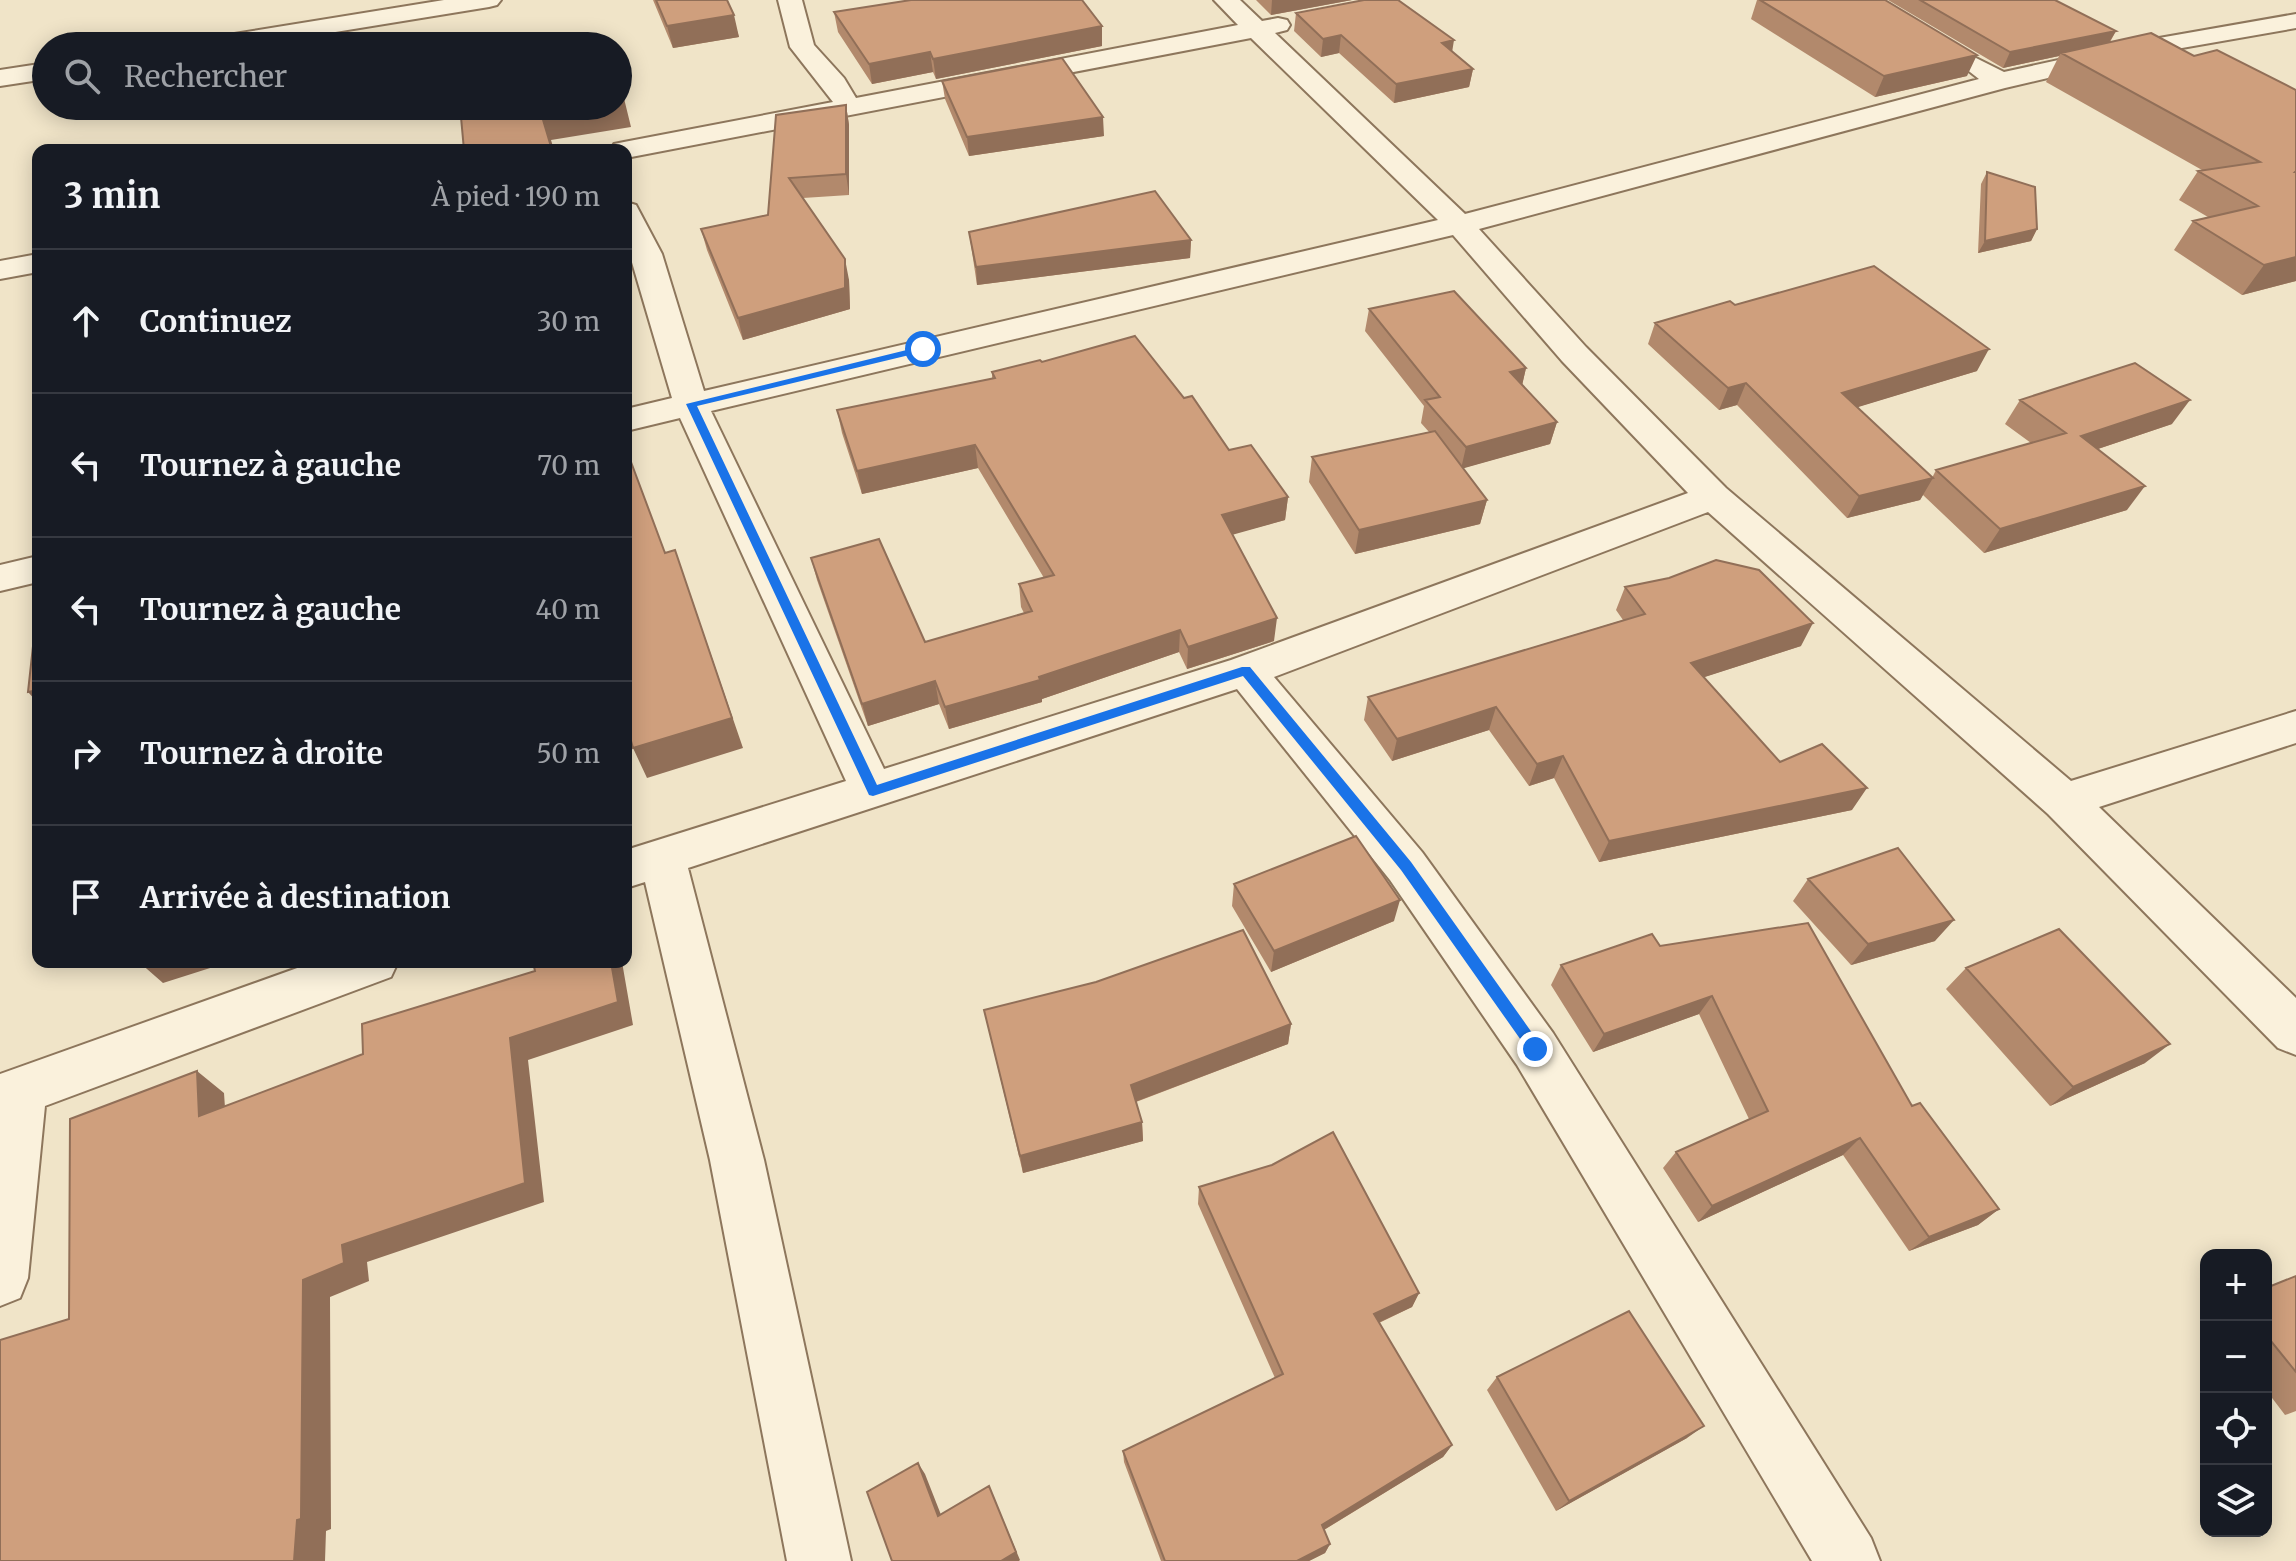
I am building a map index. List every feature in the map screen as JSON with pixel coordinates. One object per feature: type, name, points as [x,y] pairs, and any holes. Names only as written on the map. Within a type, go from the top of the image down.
[{"type":"street","points":[[359,0],[388,17]]},
{"type":"street","points":[[292,32],[489,0]]},
{"type":"street","points":[[790,0],[802,47],[835,84],[848,106]]},
{"type":"street","points":[[1226,0],[1459,224],[1574,354],[1713,497],[2064,801],[2296,1032]]},
{"type":"street","points":[[632,148],[1300,20]]},
{"type":"street","points":[[632,419],[1533,207],[2000,81],[2159,45],[2296,21]]},
{"type":"street","points":[[2159,45],[2200,65]]},
{"type":"street","points":[[1960,56],[2000,81]]},
{"type":"street","points":[[0,78],[32,73]]},
{"type":"street","points":[[632,223],[647,254],[691,404],[873,791]]},
{"type":"street","points":[[0,270],[32,264]]},
{"type":"street","points":[[819,1561],[737,1160],[644,862],[1246,671],[1713,497]]},
{"type":"street","points":[[0,578],[32,570]]},
{"type":"street","points":[[1246,671],[1406,866],[1535,1049],[1848,1561]]},
{"type":"street","points":[[2064,801],[2296,727]]},
{"type":"street","points":[[0,1278],[10,1095],[358,968]]},
{"type":"building","points":[[656,0],[727,0],[734,15],[667,26]]},
{"type":"building","points":[[911,0],[1082,0],[1102,26],[933,59],[930,52],[869,64],[834,12]]},
{"type":"building","points":[[1364,0],[1398,0],[1454,40],[1442,43],[1473,69],[1396,84],[1341,35],[1323,39],[1296,13]]},
{"type":"building","points":[[1760,0],[1885,0],[1977,55],[1884,76]]},
{"type":"building","points":[[1920,0],[2055,0],[2116,31],[2010,52]]},
{"type":"building","points":[[2151,33],[2194,56],[2217,50],[2296,90],[2296,257],[2264,265],[2193,221],[2258,206],[2198,171],[2260,162],[2061,53]]},
{"type":"building","points":[[1062,58],[1103,117],[967,137],[942,81]]},
{"type":"building","points":[[846,105],[846,174],[789,178],[845,259],[845,288],[738,318],[701,229],[768,215],[776,115]]},
{"type":"building","points":[[461,120],[543,120],[550,144],[463,144]]},
{"type":"building","points":[[1987,172],[2035,187],[2037,229],[1985,241]]},
{"type":"building","points":[[1155,191],[1191,240],[976,267],[969,232]]},
{"type":"building","points":[[1874,266],[1989,349],[1842,393],[1933,478],[1859,496],[1746,383],[1728,388],[1655,323],[1730,301],[1735,305]]},
{"type":"building","points":[[1454,291],[1526,368],[1510,372],[1557,422],[1466,447],[1425,400],[1440,397],[1369,309]]},
{"type":"building","points":[[1135,336],[1184,398],[1192,396],[1229,450],[1251,445],[1288,497],[1222,515],[1277,618],[1188,647],[1180,630],[1039,677],[1040,680],[945,707],[935,681],[862,704],[811,558],[879,539],[925,642],[1032,611],[1019,584],[1054,575],[975,445],[857,471],[837,410],[995,378],[992,372],[1042,362]]},
{"type":"building","points":[[2135,363],[2190,400],[2081,436],[2145,486],[2000,529],[1936,470],[2066,433],[2020,400]]},
{"type":"building","points":[[1435,431],[1487,500],[1359,530],[1312,457]]},
{"type":"building","points":[[632,465],[665,553],[675,550],[732,718],[633,748]]},
{"type":"building","points":[[1716,560],[1759,570],[1813,623],[1691,663],[1780,762],[1822,744],[1867,788],[1609,841],[1563,756],[1537,764],[1496,707],[1397,739],[1368,697],[1645,614],[1625,587],[1669,578]]},
{"type":"building","points":[[32,655],[32,691],[28,692]]},
{"type":"building","points":[[1356,836],[1400,900],[1274,951],[1234,884]]},
{"type":"building","points":[[1898,848],[1954,920],[1868,944],[1808,879]]},
{"type":"building","points":[[1808,923],[1912,1106],[1920,1103],[1999,1209],[1929,1237],[1860,1138],[1712,1206],[1676,1152],[1768,1111],[1712,996],[1604,1034],[1561,965],[1652,934],[1660,946]]},
{"type":"building","points":[[2059,929],[2170,1044],[2073,1087],[1966,968]]},
{"type":"building","points":[[1243,930],[1291,1024],[1131,1085],[1142,1122],[1020,1156],[984,1010],[1096,982]]},
{"type":"building","points":[[534,968],[612,968],[618,1002],[510,1038],[525,1183],[342,1245],[344,1263],[303,1280],[301,1519],[297,1520],[294,1561],[0,1561],[0,1340],[69,1319],[70,1119],[197,1071],[199,1116],[363,1054],[362,1024],[535,971]]},
{"type":"building","points":[[1333,1132],[1419,1293],[1374,1314],[1452,1445],[1322,1525],[1330,1544],[1297,1561],[1165,1561],[1123,1451],[1283,1374],[1199,1187],[1272,1165]]},
{"type":"building","points":[[2296,1276],[2296,1372],[2272,1342],[2272,1286]]},
{"type":"building","points":[[1629,1311],[1704,1426],[1569,1501],[1497,1377]]},
{"type":"building","points":[[918,1463],[938,1516],[989,1486],[1016,1552],[1001,1561],[892,1561],[867,1492]]},
{"type":"route","points":[[923,349],[691,404],[873,791],[1246,671],[1406,866],[1535,1049]]}]
